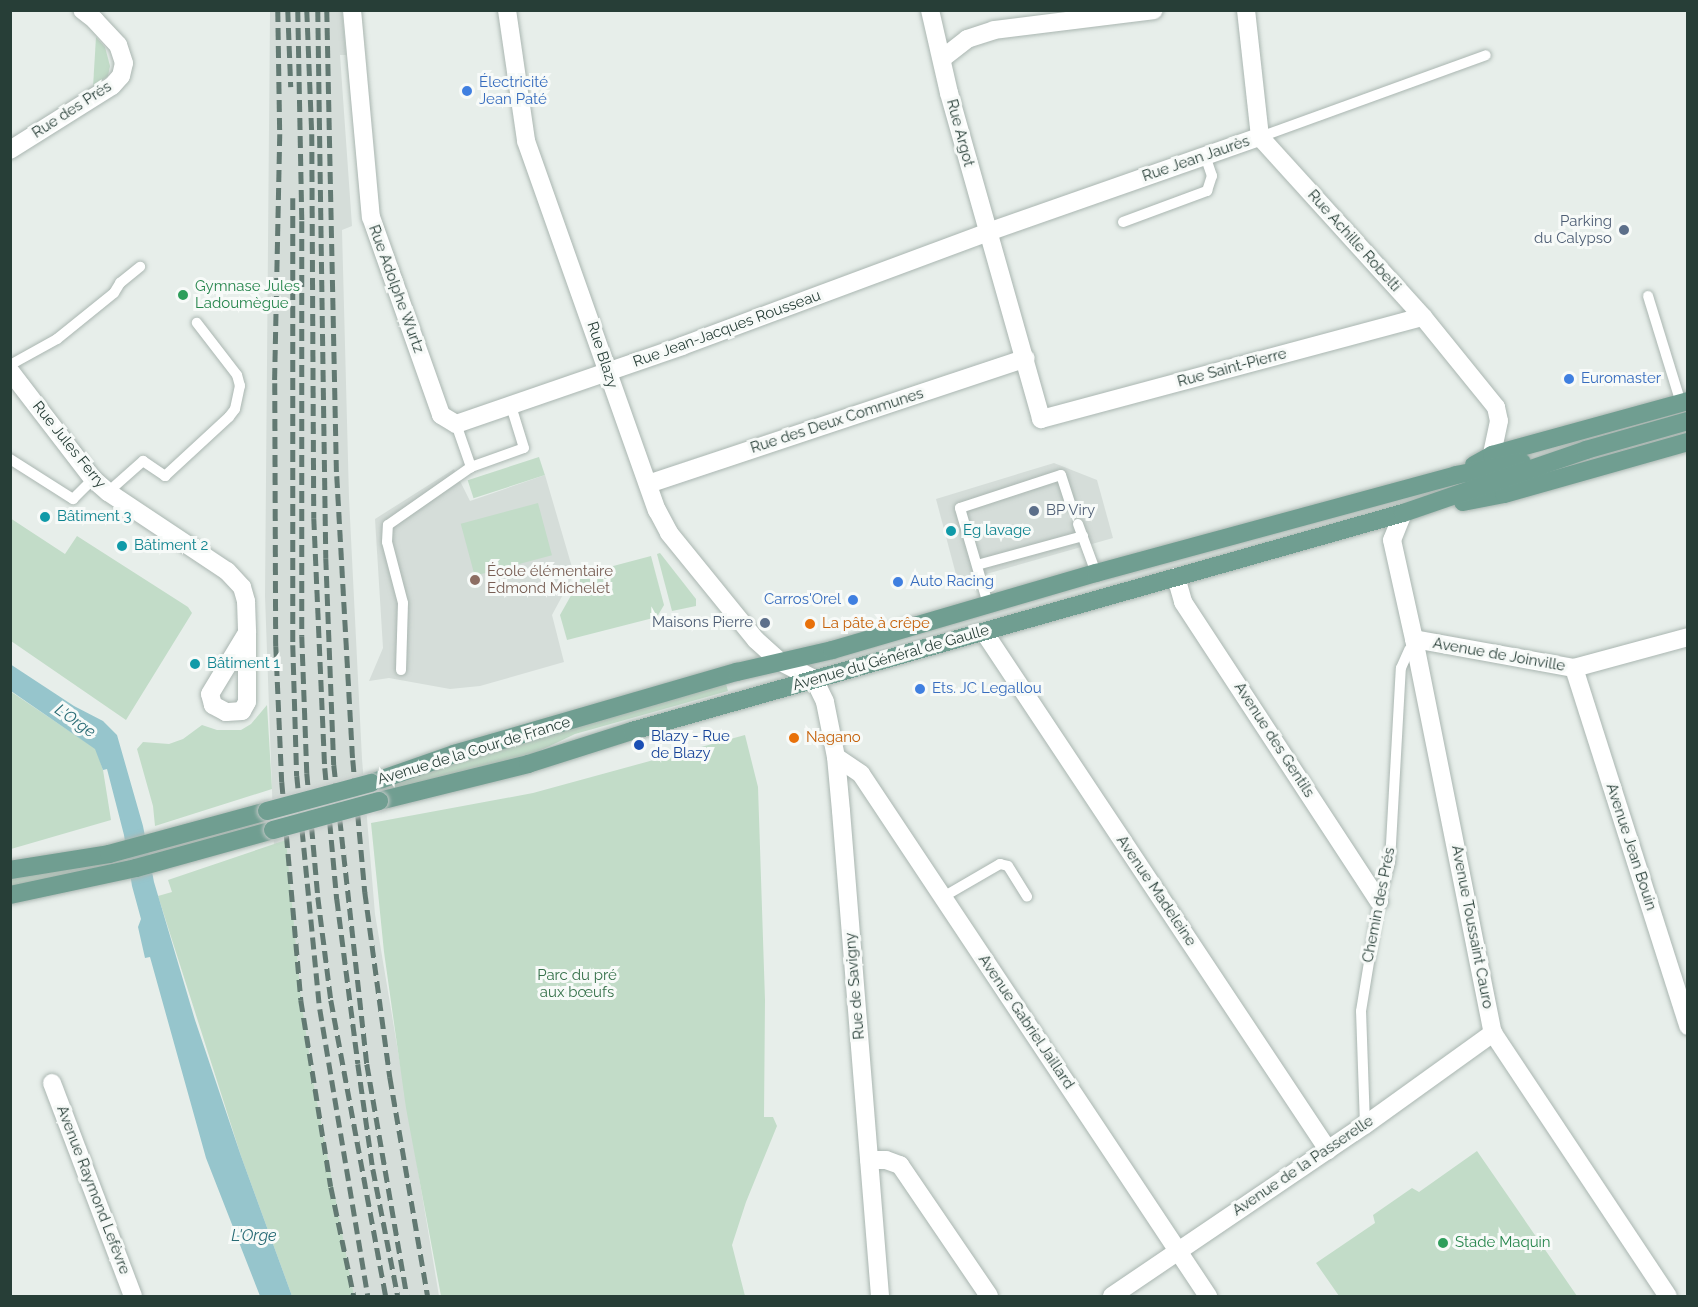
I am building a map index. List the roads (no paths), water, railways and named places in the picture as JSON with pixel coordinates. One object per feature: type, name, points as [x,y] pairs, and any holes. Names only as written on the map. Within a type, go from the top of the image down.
[{"type":"main road","name":"Avenue du Général de Gaulle","points":[[1456,475],[1492,455],[1684,402]]},
{"type":"main road","name":"Avenue du Général de Gaulle","points":[[379,801],[528,764],[632,731],[1402,513],[1586,450],[1688,421]]},
{"type":"main road","name":"Avenue du Général de Gaulle","points":[[1402,513],[1504,494],[1688,442]]},
{"type":"main road","name":"Avenue du Général de Gaulle","points":[[1008,598],[1456,475],[1586,450]]},
{"type":"main road","name":"Avenue de la Cour de France","points":[[10,870],[110,854],[169,839],[370,783],[454,754],[779,661],[832,650],[1008,598]]},
{"type":"main road","name":"Avenue de la Cour de France","points":[[10,894],[111,874],[379,801]]},
{"type":"street","name":"Rue des Prés","points":[[10,150],[112,86],[120,76],[124,63],[118,45],[95,20],[82,10]]},
{"type":"street","name":"Rue Adolphe Wurtz","points":[[352,10],[371,217],[434,396],[451,422]]},
{"type":"street","name":"Rue Blazy","points":[[507,10],[526,141],[648,484],[669,533],[756,640],[779,661]]},
{"type":"street","name":"Rue Argot","points":[[930,10],[944,58],[949,93],[1026,358],[1041,418]]},
{"type":"street","points":[[944,58],[967,39],[994,30],[1154,10]]},
{"type":"street","points":[[1246,10],[1260,137]]},
{"type":"street","name":"Rue Jean Jaurès","points":[[906,263],[1260,137]]},
{"type":"street","name":"Rue Achille Robelti","points":[[1260,137],[1423,317],[1496,407],[1499,421],[1492,455]]},
{"type":"street","name":"Rue Jean-Jacques Rousseau","points":[[451,422],[511,406],[906,263]]},
{"type":"street","name":"Rue Saint-Pierre","points":[[1041,418],[1423,317]]},
{"type":"street","name":"Rue des Deux Communes","points":[[648,484],[1026,358]]},
{"type":"street","name":"Rue Jules Ferry","points":[[10,371],[93,479],[108,492],[237,578],[246,601],[247,633]]},
{"type":"street","name":"Avenue Toussaint Cauro","points":[[1402,513],[1392,540],[1493,1033],[1668,1296]]},
{"type":"street","name":"Avenue des Gentils","points":[[1176,577],[1183,602],[1379,901]]},
{"type":"street","name":"Avenue Madeleine","points":[[984,632],[1328,1150]]},
{"type":"street","name":"Avenue de Joinville","points":[[1412,645],[1574,668],[1688,637]]},
{"type":"street","points":[[779,661],[814,679]]},
{"type":"street","name":"Avenue Jean Bouin","points":[[1574,668],[1688,1026]]},
{"type":"street","name":"Rue de Savigny","points":[[814,679],[825,702],[836,757],[880,1296]]},
{"type":"street","name":"Avenue Gabriel Jaillard","points":[[836,757],[861,774],[1208,1296]]},
{"type":"street","name":"Avenue de la Passerelle","points":[[1112,1296],[1365,1125],[1493,1033]]},
{"type":"street","name":"Avenue Raymond Lefèvre","points":[[52,1083],[133,1296]]},
{"type":"street","points":[[869,1160],[886,1160],[900,1166],[989,1296]]},
{"type":"lane","name":"Rue Jean Jaurès","points":[[1260,137],[1486,55]]},
{"type":"lane","points":[[1123,222],[1207,191],[1212,176],[1206,156]]},
{"type":"lane","points":[[10,365],[57,339],[114,292],[120,283],[140,267]]},
{"type":"lane","points":[[1648,296],[1684,402]]},
{"type":"lane","points":[[108,492],[143,461],[165,476],[235,409],[240,386],[237,375],[197,322]]},
{"type":"lane","points":[[401,670],[404,610],[387,542],[388,525],[471,467],[524,447],[511,406]]},
{"type":"lane","points":[[451,422],[471,467]]},
{"type":"lane","points":[[1644,434],[1670,447]]},
{"type":"lane","points":[[10,459],[73,499],[93,479]]},
{"type":"lane","points":[[988,604],[960,508],[1061,475],[1071,505]]},
{"type":"lane","points":[[1078,524],[1096,573]]},
{"type":"lane","points":[[977,565],[1083,536]]},
{"type":"lane","name":"Chemin des Prés","points":[[1365,1125],[1361,1011],[1379,901],[1390,862],[1401,668],[1412,645]]},
{"type":"lane","points":[[943,897],[999,864],[1008,866],[1027,896]]},
{"type":"water","name":"L'Orge","points":[[10,664],[74,706],[103,721],[117,735],[143,826],[154,882],[195,1020],[292,1296],[260,1296],[206,1158],[150,957],[145,958],[138,927],[141,919],[132,886],[124,835],[107,769],[103,770],[95,749],[11,691]]},
{"type":"railway","points":[[278,10],[280,134],[275,383],[276,646],[282,782],[301,1000],[331,1187],[354,1296]]},
{"type":"railway","points":[[288,10],[291,87]]},
{"type":"railway","points":[[298,10],[302,221],[302,636],[307,773],[318,897],[331,1000],[386,1296]]},
{"type":"railway","points":[[307,10],[312,134],[314,518],[325,768],[337,899],[358,1064],[373,1169],[398,1296]]},
{"type":"railway","points":[[318,10],[326,558],[334,765],[367,1064],[407,1296]]},
{"type":"railway","points":[[327,10],[337,476],[353,760],[365,892],[390,1077],[428,1296]]},
{"type":"railway","points":[[293,198],[293,645],[297,776],[320,1009],[368,1296]]},
{"type":"place","name":"Électricité Jean Paté","points":[[467,91]]},
{"type":"place","name":"Parking du Calypso","points":[[1624,230]]},
{"type":"place","name":"Gymnase Jules Ladoumègue","points":[[183,295]]},
{"type":"place","name":"Euromaster","points":[[1569,379]]},
{"type":"place","name":"BP Viry","points":[[1034,511]]},
{"type":"place","name":"Bâtiment 3","points":[[45,517]]},
{"type":"place","name":"Eg lavage","points":[[951,531]]},
{"type":"place","name":"Bâtiment 2","points":[[122,546]]},
{"type":"place","name":"École élémentaire Edmond Michelet","points":[[475,580]]},
{"type":"place","name":"Auto Racing","points":[[898,582]]},
{"type":"place","name":"Carros'Orel","points":[[853,600]]},
{"type":"place","name":"Maisons Pierre","points":[[765,623]]},
{"type":"place","name":"La pâte à crêpe","points":[[810,624]]},
{"type":"place","name":"Bâtiment 1","points":[[195,664]]},
{"type":"place","name":"Ets. JC Legallou","points":[[920,689]]},
{"type":"place","name":"Nagano","points":[[794,738]]},
{"type":"place","name":"Blazy - Rue de Blazy","points":[[639,745]]},
{"type":"place","name":"Stade Maquin","points":[[1443,1243]]},
{"type":"park label","name":"Parc du pré aux bœufs","points":[[577,984]]}]
